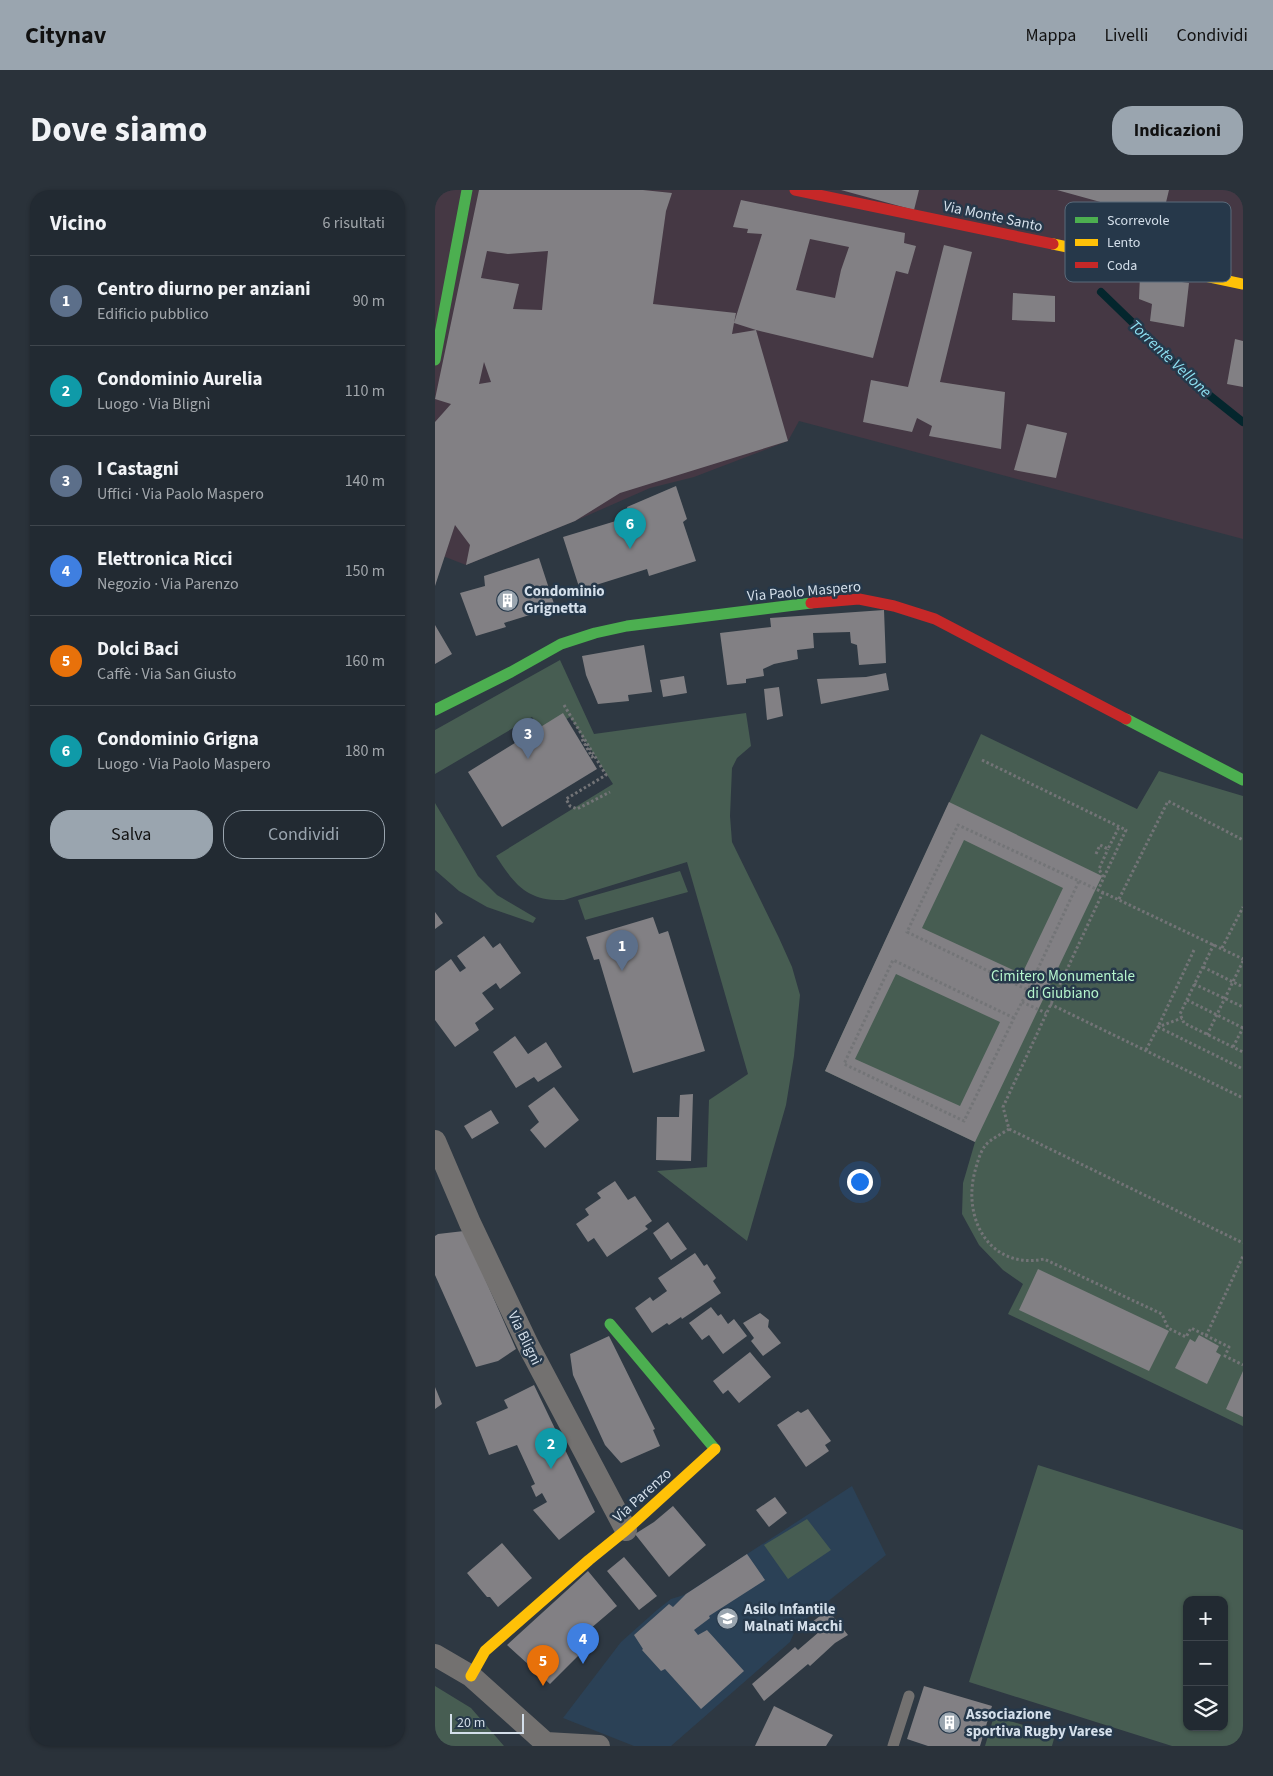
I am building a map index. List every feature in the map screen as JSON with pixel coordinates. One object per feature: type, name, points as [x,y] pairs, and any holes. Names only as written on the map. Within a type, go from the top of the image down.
[{"type":"street","points":[[435,360],[467,190]]},
{"type":"street","name":"Via Monte Santo","points":[[795,190],[1065,247]]},
{"type":"street","name":"Via Paolo Maspero","points":[[435,710],[511,672],[561,644],[595,633],[637,625],[818,602],[859,599],[894,606],[935,619],[1243,780]]},
{"type":"street","name":"Via Blignì","points":[[435,1141],[470,1223],[527,1345],[626,1530]]},
{"type":"street","name":"Via Parenzo","points":[[471,1676],[485,1651],[626,1530],[715,1449],[610,1324]]},
{"type":"street","points":[[435,1655],[471,1676],[548,1744],[599,1746]]},
{"type":"lane","points":[[893,1746],[909,1696]]},
{"type":"path","points":[[564,705],[606,775],[566,799],[570,806],[577,809],[610,792]]},
{"type":"path","points":[[581,740],[592,757],[594,755]]},
{"type":"path","points":[[982,760],[1126,830],[1098,890]]},
{"type":"path","points":[[1119,899],[1168,801],[1243,840]]},
{"type":"path","points":[[1028,990],[907,932],[958,825],[1119,899],[1214,944],[1243,960],[1207,1034]]},
{"type":"path","points":[[1103,878],[1099,869],[1119,827]]},
{"type":"path","points":[[1096,854],[1100,845],[1108,849]]},
{"type":"path","points":[[1014,1018],[893,960],[844,1064],[965,1121],[1079,882]]},
{"type":"path","points":[[1103,892],[1003,1107],[1009,1129],[1243,1243]]},
{"type":"path","points":[[1222,948],[1243,907]]},
{"type":"path","points":[[1214,944],[1180,1014],[1183,1023],[1243,1052]]},
{"type":"path","points":[[1146,1050],[1194,950]]},
{"type":"path","points":[[1203,967],[1243,987]]},
{"type":"path","points":[[1195,984],[1243,1007]]},
{"type":"path","points":[[1187,1000],[1243,1028],[1233,1047]]},
{"type":"path","points":[[1022,1002],[1046,1013]]},
{"type":"path","points":[[1050,1004],[1243,1098]]},
{"type":"path","points":[[1158,1027],[1182,1018]]},
{"type":"path","points":[[1158,1027],[1243,1069]]},
{"type":"path","points":[[1009,1129],[985,1146],[971,1184],[974,1220],[982,1234],[993,1247],[1009,1258],[1025,1261],[1044,1259],[1163,1314],[1168,1328],[1186,1337],[1191,1328],[1229,1347],[1225,1356],[1243,1365]]},
{"type":"path","points":[[1206,1336],[1243,1256]]},
{"type":"shaded area","points":[[435,190],[1243,190],[1243,539],[799,421],[788,441],[694,477],[650,488],[466,565],[435,553]]},
{"type":"shaded area","name":"Asilo Infantile Malnati Macchi","points":[[852,1486],[886,1555],[797,1626],[790,1642],[671,1746],[634,1746],[563,1718],[621,1642],[657,1610],[671,1599],[684,1595]]},
{"type":"green space","points":[[560,660],[594,734],[746,713],[751,746],[737,758],[732,768],[730,816],[732,842],[792,967],[800,995],[794,1056],[786,1105],[747,1241],[657,1171],[707,1167],[709,1100],[748,1074],[687,862],[564,900],[540,898],[531,894],[509,875],[496,856],[613,784],[570,717],[542,732],[532,717],[435,774],[435,730]]},
{"type":"green space","name":"Cimitero Monumentale di Giubiano","points":[[981,734],[1137,809],[1159,771],[1243,796],[1243,1426],[1008,1314],[1023,1284],[1003,1270],[979,1245],[962,1214],[963,1183],[975,1142],[825,1071]]},
{"type":"green space","points":[[435,803],[478,876],[497,895],[536,918],[533,923],[487,907],[459,891],[435,870]]},
{"type":"green space","points":[[680,871],[688,892],[585,920],[578,900]]},
{"type":"green space","points":[[1038,1465],[1243,1530],[1243,1746],[1172,1746],[969,1682]]},
{"type":"green space","points":[[807,1519],[831,1550],[788,1579],[764,1545]]},
{"type":"green space","points":[[435,1686],[471,1708],[504,1746],[435,1746]]},
{"type":"green space","points":[[994,1716],[1055,1735],[1052,1746],[985,1746]]},
{"type":"building","points":[[479,190],[643,190],[672,193],[666,211],[653,304],[736,313],[732,334],[756,330],[788,441],[620,493],[575,521],[466,565],[470,545],[455,525],[435,586],[435,422],[451,404],[435,399]],"holes":[[[487,251],[508,254],[548,251],[542,310],[513,309],[519,284],[481,278]],[[484,362],[491,382],[479,384]]]},
{"type":"building","points":[[841,190],[919,190],[914,210]]},
{"type":"building","points":[[1057,190],[1169,190],[1166,202],[1100,202]]},
{"type":"building","points":[[741,200],[905,233],[904,243],[916,246],[908,274],[896,271],[873,358],[734,323],[762,234],[747,233],[748,229],[733,227]],"holes":[[[810,239],[849,247],[841,270],[835,298],[796,290]]]},
{"type":"building","points":[[944,245],[972,252],[940,382],[1005,392],[1001,449],[929,436],[932,426],[917,418],[912,432],[863,422],[871,380],[908,387]]},
{"type":"building","points":[[1140,282],[1189,283],[1184,327],[1150,321],[1152,304],[1139,299]]},
{"type":"building","points":[[1013,293],[1055,296],[1055,322],[1012,320]]},
{"type":"building","points":[[1235,339],[1243,341],[1243,387],[1227,384]]},
{"type":"building","points":[[1027,424],[1067,433],[1056,478],[1014,470]]},
{"type":"building","points":[[676,486],[687,519],[683,522],[696,561],[649,576],[647,569],[580,590],[563,537],[629,517],[627,507]]},
{"type":"building","name":"Condominio Grignetta","points":[[539,558],[555,607],[504,623],[506,627],[476,636],[460,593],[485,586],[484,576]]},
{"type":"building","points":[[884,610],[886,663],[859,665],[857,645],[851,643],[850,632],[813,633],[814,648],[797,650],[798,659],[774,664],[763,669],[764,676],[746,679],[746,683],[727,685],[720,633],[771,627],[770,618]]},
{"type":"building","points":[[435,625],[452,654],[435,664]]},
{"type":"building","points":[[644,645],[652,692],[628,695],[629,701],[598,704],[586,675],[582,656]]},
{"type":"building","points":[[886,673],[889,690],[821,704],[817,679],[866,677]]},
{"type":"building","points":[[684,676],[687,693],[663,697],[660,680]]},
{"type":"building","points":[[779,687],[783,716],[767,720],[764,689]]},
{"type":"building","points":[[563,713],[597,769],[502,827],[468,772]]},
{"type":"building","points":[[949,802],[1102,876],[975,1142],[825,1071]],"holes":[[[964,840],[1063,888],[1022,974],[922,928]],[[896,974],[1000,1022],[960,1106],[855,1059]]]},
{"type":"building","points":[[435,912],[443,923],[435,929]]},
{"type":"building","points":[[653,917],[659,934],[668,931],[705,1051],[633,1073],[599,959],[594,960],[586,937]]},
{"type":"building","points":[[484,936],[493,948],[500,943],[521,973],[500,989],[496,983],[482,993],[494,1009],[475,1023],[479,1030],[455,1047],[435,1020],[435,971],[451,959],[460,972],[466,968],[457,956]]},
{"type":"building","points":[[515,1036],[528,1054],[546,1042],[562,1067],[538,1082],[534,1077],[516,1088],[493,1052]]},
{"type":"building","points":[[554,1087],[579,1120],[545,1148],[530,1130],[539,1122],[528,1106]]},
{"type":"building","points":[[693,1094],[691,1161],[656,1160],[657,1117],[679,1117],[680,1095]]},
{"type":"building","points":[[491,1110],[499,1123],[472,1139],[464,1126]]},
{"type":"building","points":[[615,1181],[628,1200],[635,1196],[652,1221],[645,1226],[648,1229],[607,1257],[594,1238],[588,1242],[576,1224],[589,1215],[585,1209],[601,1198],[597,1193]]},
{"type":"building","points":[[668,1222],[687,1249],[671,1260],[653,1233]]},
{"type":"building","points":[[464,1231],[516,1349],[498,1361],[476,1367],[435,1275],[435,1236]]},
{"type":"building","points":[[695,1253],[704,1266],[707,1264],[716,1278],[713,1281],[721,1293],[682,1319],[681,1317],[669,1325],[667,1323],[652,1333],[635,1308],[650,1297],[653,1301],[667,1291],[658,1278]]},
{"type":"building","points":[[1038,1269],[1169,1331],[1149,1371],[1019,1310]]},
{"type":"building","points":[[711,1307],[718,1316],[721,1314],[728,1324],[734,1319],[747,1336],[723,1354],[709,1335],[702,1340],[689,1323]]},
{"type":"building","points":[[760,1313],[769,1320],[768,1327],[781,1343],[763,1356],[751,1341],[754,1338],[743,1323]]},
{"type":"building","points":[[1199,1335],[1219,1346],[1216,1352],[1221,1355],[1207,1384],[1175,1368],[1190,1339],[1195,1342]]},
{"type":"building","points":[[609,1336],[655,1429],[653,1430],[660,1446],[621,1463],[605,1445],[573,1375],[570,1354]]},
{"type":"building","points":[[750,1352],[771,1377],[739,1403],[728,1390],[723,1394],[713,1381]]},
{"type":"building","points":[[1243,1371],[1243,1417],[1226,1409]]},
{"type":"building","points":[[534,1385],[595,1512],[559,1540],[533,1510],[547,1502],[542,1493],[536,1497],[531,1486],[535,1484],[517,1445],[489,1455],[476,1422],[508,1408],[504,1400]]},
{"type":"building","points":[[435,1387],[442,1404],[435,1409]]},
{"type":"building","points":[[808,1409],[831,1441],[825,1445],[829,1451],[806,1467],[777,1425],[798,1411],[801,1413]]},
{"type":"building","points":[[775,1497],[787,1513],[769,1527],[756,1510]]},
{"type":"building","points":[[673,1506],[706,1545],[669,1577],[635,1534],[654,1522]]},
{"type":"building","points":[[502,1543],[532,1578],[498,1607],[467,1573]]},
{"type":"building","points":[[747,1554],[765,1580],[709,1616],[710,1618],[694,1630],[698,1635],[707,1630],[744,1671],[701,1709],[665,1669],[661,1671],[642,1650],[634,1635],[669,1604],[673,1607],[686,1594]]},
{"type":"building","points":[[624,1557],[657,1596],[639,1610],[607,1571]]},
{"type":"building","points":[[588,1571],[617,1606],[570,1646],[580,1654],[550,1684],[507,1645]]},
{"type":"building","points":[[828,1610],[848,1635],[835,1643],[810,1666],[808,1664],[764,1701],[752,1684],[795,1647],[798,1650],[819,1632],[812,1622]]},
{"type":"building","name":"Associazione sportiva Rugby Varese","points":[[924,1686],[992,1706],[980,1746],[928,1746],[907,1739]]},
{"type":"building","points":[[774,1706],[833,1735],[826,1746],[755,1746]]},
{"type":"waterway","name":"Torrente Vellone","points":[[1101,292],[1199,387],[1243,422]]},
{"type":"traffic: fast","points":[[435,360],[467,190]]},
{"type":"traffic: fast","points":[[435,710],[511,672],[561,644],[595,633],[627,626],[811,603]]},
{"type":"traffic: fast","points":[[1126,719],[1243,780]]},
{"type":"traffic: fast","points":[[610,1324],[715,1449]]},
{"type":"traffic: slow","points":[[1053,244],[1065,247]]},
{"type":"traffic: slow","points":[[1231,281],[1243,284]]},
{"type":"traffic: slow","points":[[471,1676],[485,1651],[626,1530],[715,1449]]},
{"type":"traffic: jam","points":[[795,190],[1053,244]]},
{"type":"traffic: jam","points":[[811,603],[859,599],[894,606],[935,619],[1126,719]]},
{"type":"place","name":"Condominio Grigna","points":[[630,549]]},
{"type":"place","name":"Condominio Grignetta","points":[[508,600]]},
{"type":"place","name":"I Castagni","points":[[528,759]]},
{"type":"place","name":"Centro diurno per anziani","points":[[622,971]]},
{"type":"place","name":"Condominio Aurelia","points":[[551,1469]]},
{"type":"place","name":"Asilo Infantile Malnati Macchi","points":[[728,1618]]},
{"type":"place","name":"Elettronica Ricci","points":[[583,1664]]},
{"type":"place","name":"Dolci Baci","points":[[543,1686]]},
{"type":"place","name":"Associazione sportiva Rugby Varese","points":[[950,1723]]}]
